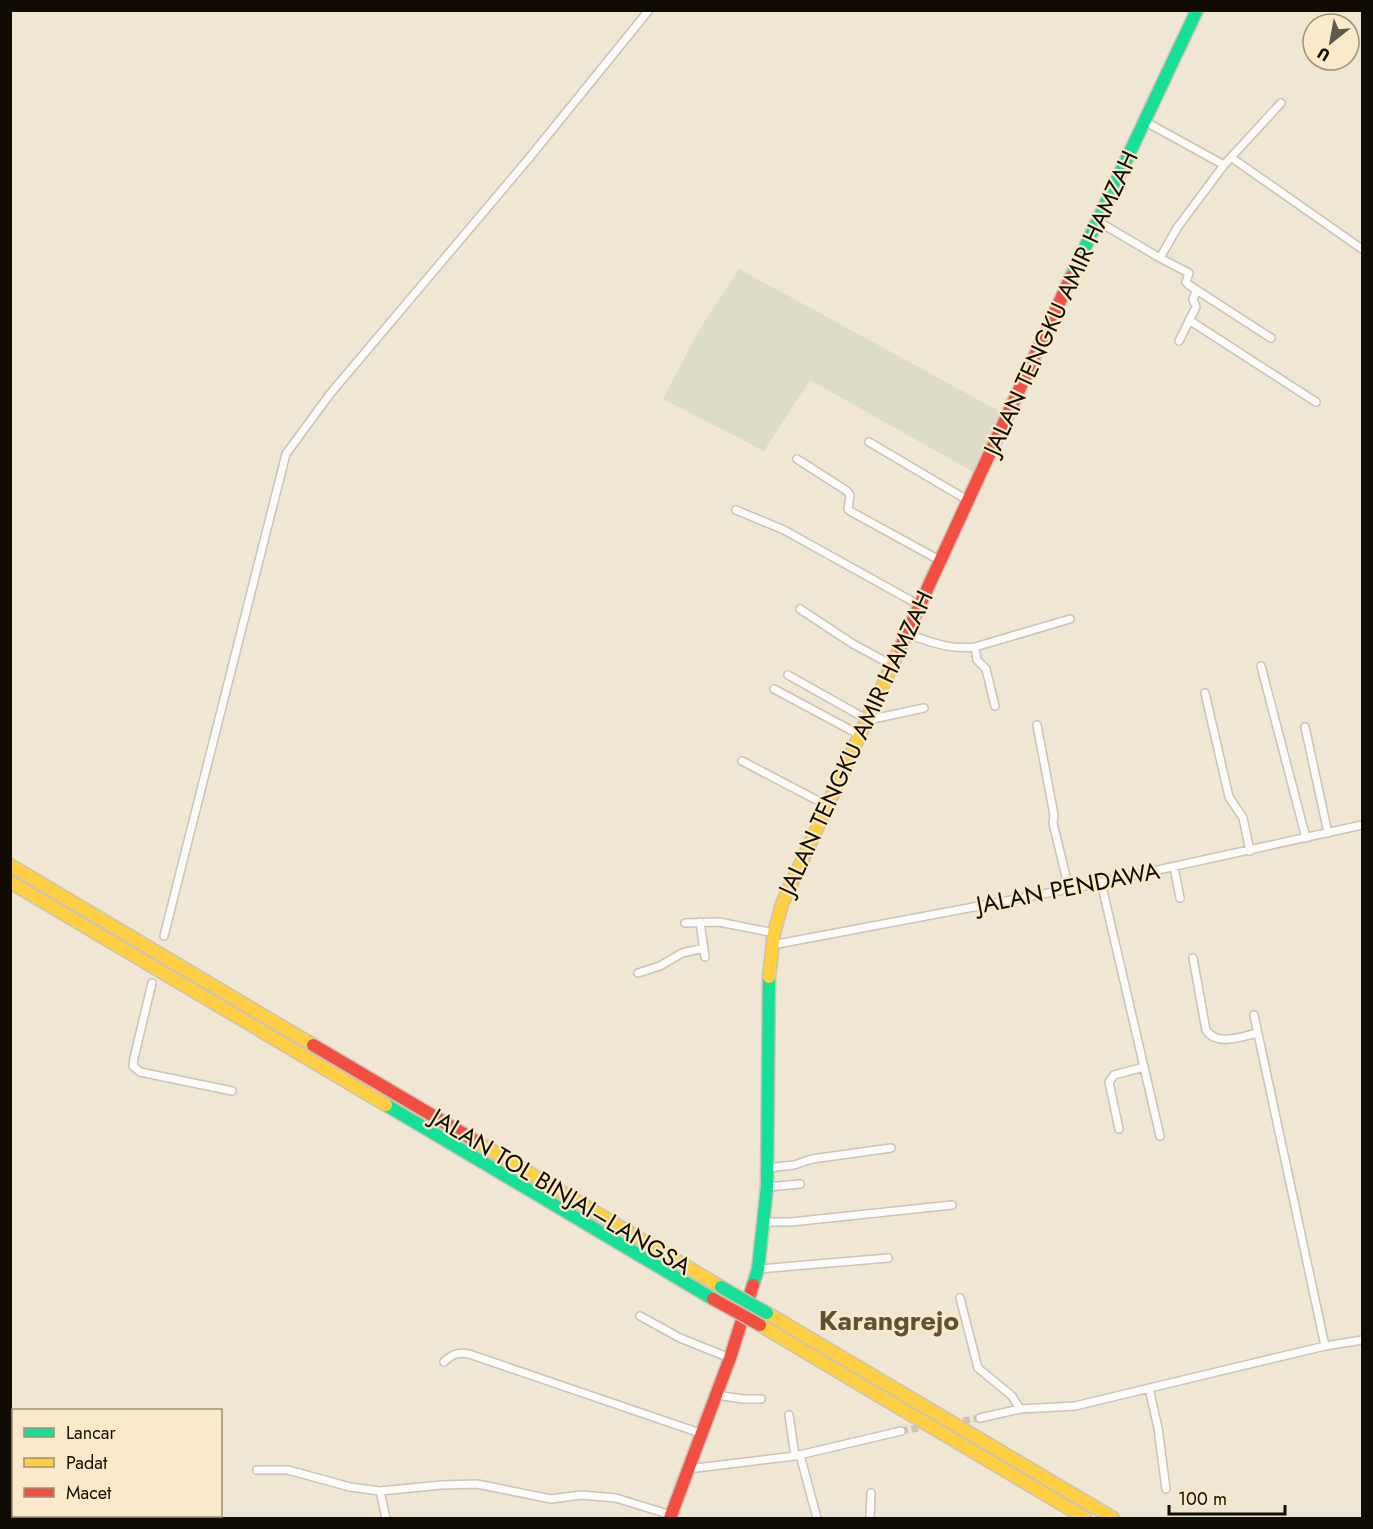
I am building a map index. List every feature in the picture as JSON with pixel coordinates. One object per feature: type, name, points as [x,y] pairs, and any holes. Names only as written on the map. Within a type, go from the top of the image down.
[{"type":"highway","name":"JALAN TENGKU AMIR HAMZAH","points":[[670,1517],[730,1358],[758,1269],[765,1222],[767,1187],[769,999],[773,939],[786,893],[1197,10]]},
{"type":"highway","name":"JALAN TOL BINJAI–LANGSA","points":[[10,865],[1113,1518]]},
{"type":"highway","name":"JALAN TOL BINJAI–LANGSA","points":[[10,882],[1085,1518]]},
{"type":"street","points":[[164,936],[286,454],[330,394],[530,157],[649,10]]},
{"type":"street","points":[[1160,258],[1177,228],[1224,165],[1281,103]]},
{"type":"street","points":[[1146,122],[1224,165]]},
{"type":"street","points":[[1232,158],[1362,249]]},
{"type":"street","points":[[1099,222],[1190,273],[1187,283],[1271,339]]},
{"type":"street","points":[[1179,341],[1196,307],[1193,299],[1197,290]]},
{"type":"street","points":[[1189,320],[1316,402]]},
{"type":"street","points":[[869,442],[969,501]]},
{"type":"street","points":[[797,459],[847,491],[850,495],[848,509],[850,511],[941,561]]},
{"type":"street","points":[[736,510],[784,530],[920,605]]},
{"type":"street","points":[[800,609],[853,644],[892,665]]},
{"type":"street","points":[[907,634],[954,649],[975,647],[1070,619]]},
{"type":"street","points":[[975,647],[977,660],[986,669],[995,706]]},
{"type":"street","points":[[1261,666],[1306,838]]},
{"type":"street","points":[[788,675],[868,720],[924,708]]},
{"type":"street","points":[[774,689],[860,735]]},
{"type":"street","points":[[1206,693],[1229,797],[1243,818],[1250,851]]},
{"type":"street","points":[[1037,725],[1054,815],[1053,823],[1069,889]]},
{"type":"street","points":[[1305,727],[1328,833]]},
{"type":"street","points":[[742,761],[826,805]]},
{"type":"street","name":"JALAN PENDAWA","points":[[773,939],[1069,889],[1362,825]]},
{"type":"street","points":[[1174,867],[1180,898]]},
{"type":"street","points":[[1101,882],[1160,1136]]},
{"type":"street","points":[[638,973],[660,966],[682,953],[705,952],[700,922]]},
{"type":"street","points":[[685,923],[728,923],[773,939]]},
{"type":"street","points":[[1193,958],[1206,1030],[1210,1035],[1214,1039],[1224,1039],[1258,1033]]},
{"type":"street","points":[[152,983],[133,1066],[140,1072],[232,1091]]},
{"type":"street","points":[[1254,1015],[1326,1346]]},
{"type":"street","points":[[1119,1129],[1109,1082],[1114,1075],[1144,1068]]},
{"type":"street","points":[[767,1168],[891,1148]]},
{"type":"street","points":[[767,1187],[800,1184]]},
{"type":"street","points":[[765,1222],[791,1222],[952,1205]]},
{"type":"street","points":[[758,1269],[888,1258]]},
{"type":"street","points":[[960,1298],[978,1368],[1012,1396],[1020,1409]]},
{"type":"street","points":[[640,1316],[680,1338],[730,1358]]},
{"type":"street","points":[[980,1418],[1020,1409],[1075,1406],[1326,1346],[1362,1340]]},
{"type":"street","points":[[444,1362],[451,1355],[460,1352],[469,1354],[703,1434]]},
{"type":"street","points":[[1149,1388],[1158,1428],[1166,1489]]},
{"type":"street","points":[[716,1395],[743,1400],[761,1399]]},
{"type":"street","points":[[789,1415],[798,1455],[817,1518]]},
{"type":"street","points":[[688,1470],[798,1455],[901,1431]]},
{"type":"street","points":[[257,1470],[288,1470],[350,1487],[380,1491],[477,1484],[551,1499],[581,1496],[616,1498],[670,1517]]},
{"type":"street","points":[[380,1491],[386,1518]]},
{"type":"street","points":[[870,1518],[871,1493]]},
{"type":"green space","points":[[739,269],[1001,412],[975,473],[810,380],[764,451],[663,399],[698,332]]},
{"type":"tunnel","points":[[901,1431],[980,1418]]},
{"type":"traffic: fast","points":[[1071,277],[1197,10]]},
{"type":"traffic: fast","points":[[753,1285],[758,1269],[767,1187],[769,977]]},
{"type":"traffic: fast","points":[[386,1105],[713,1299]]},
{"type":"traffic: fast","points":[[721,1287],[767,1313]]},
{"type":"traffic: slow","points":[[769,977],[774,933],[782,904],[900,648]]},
{"type":"traffic: slow","points":[[10,865],[313,1045]]},
{"type":"traffic: slow","points":[[10,882],[386,1105]]},
{"type":"traffic: slow","points":[[474,1140],[721,1287]]},
{"type":"traffic: slow","points":[[767,1313],[1113,1518]]},
{"type":"traffic: slow","points":[[760,1325],[1085,1518]]},
{"type":"traffic: jam","points":[[900,648],[1071,277]]},
{"type":"traffic: jam","points":[[313,1045],[474,1140]]},
{"type":"traffic: jam","points":[[670,1518],[730,1358],[753,1285]]},
{"type":"traffic: jam","points":[[713,1299],[760,1325]]},
{"type":"district","name":"Karangrejo","points":[[889,1321]]}]
